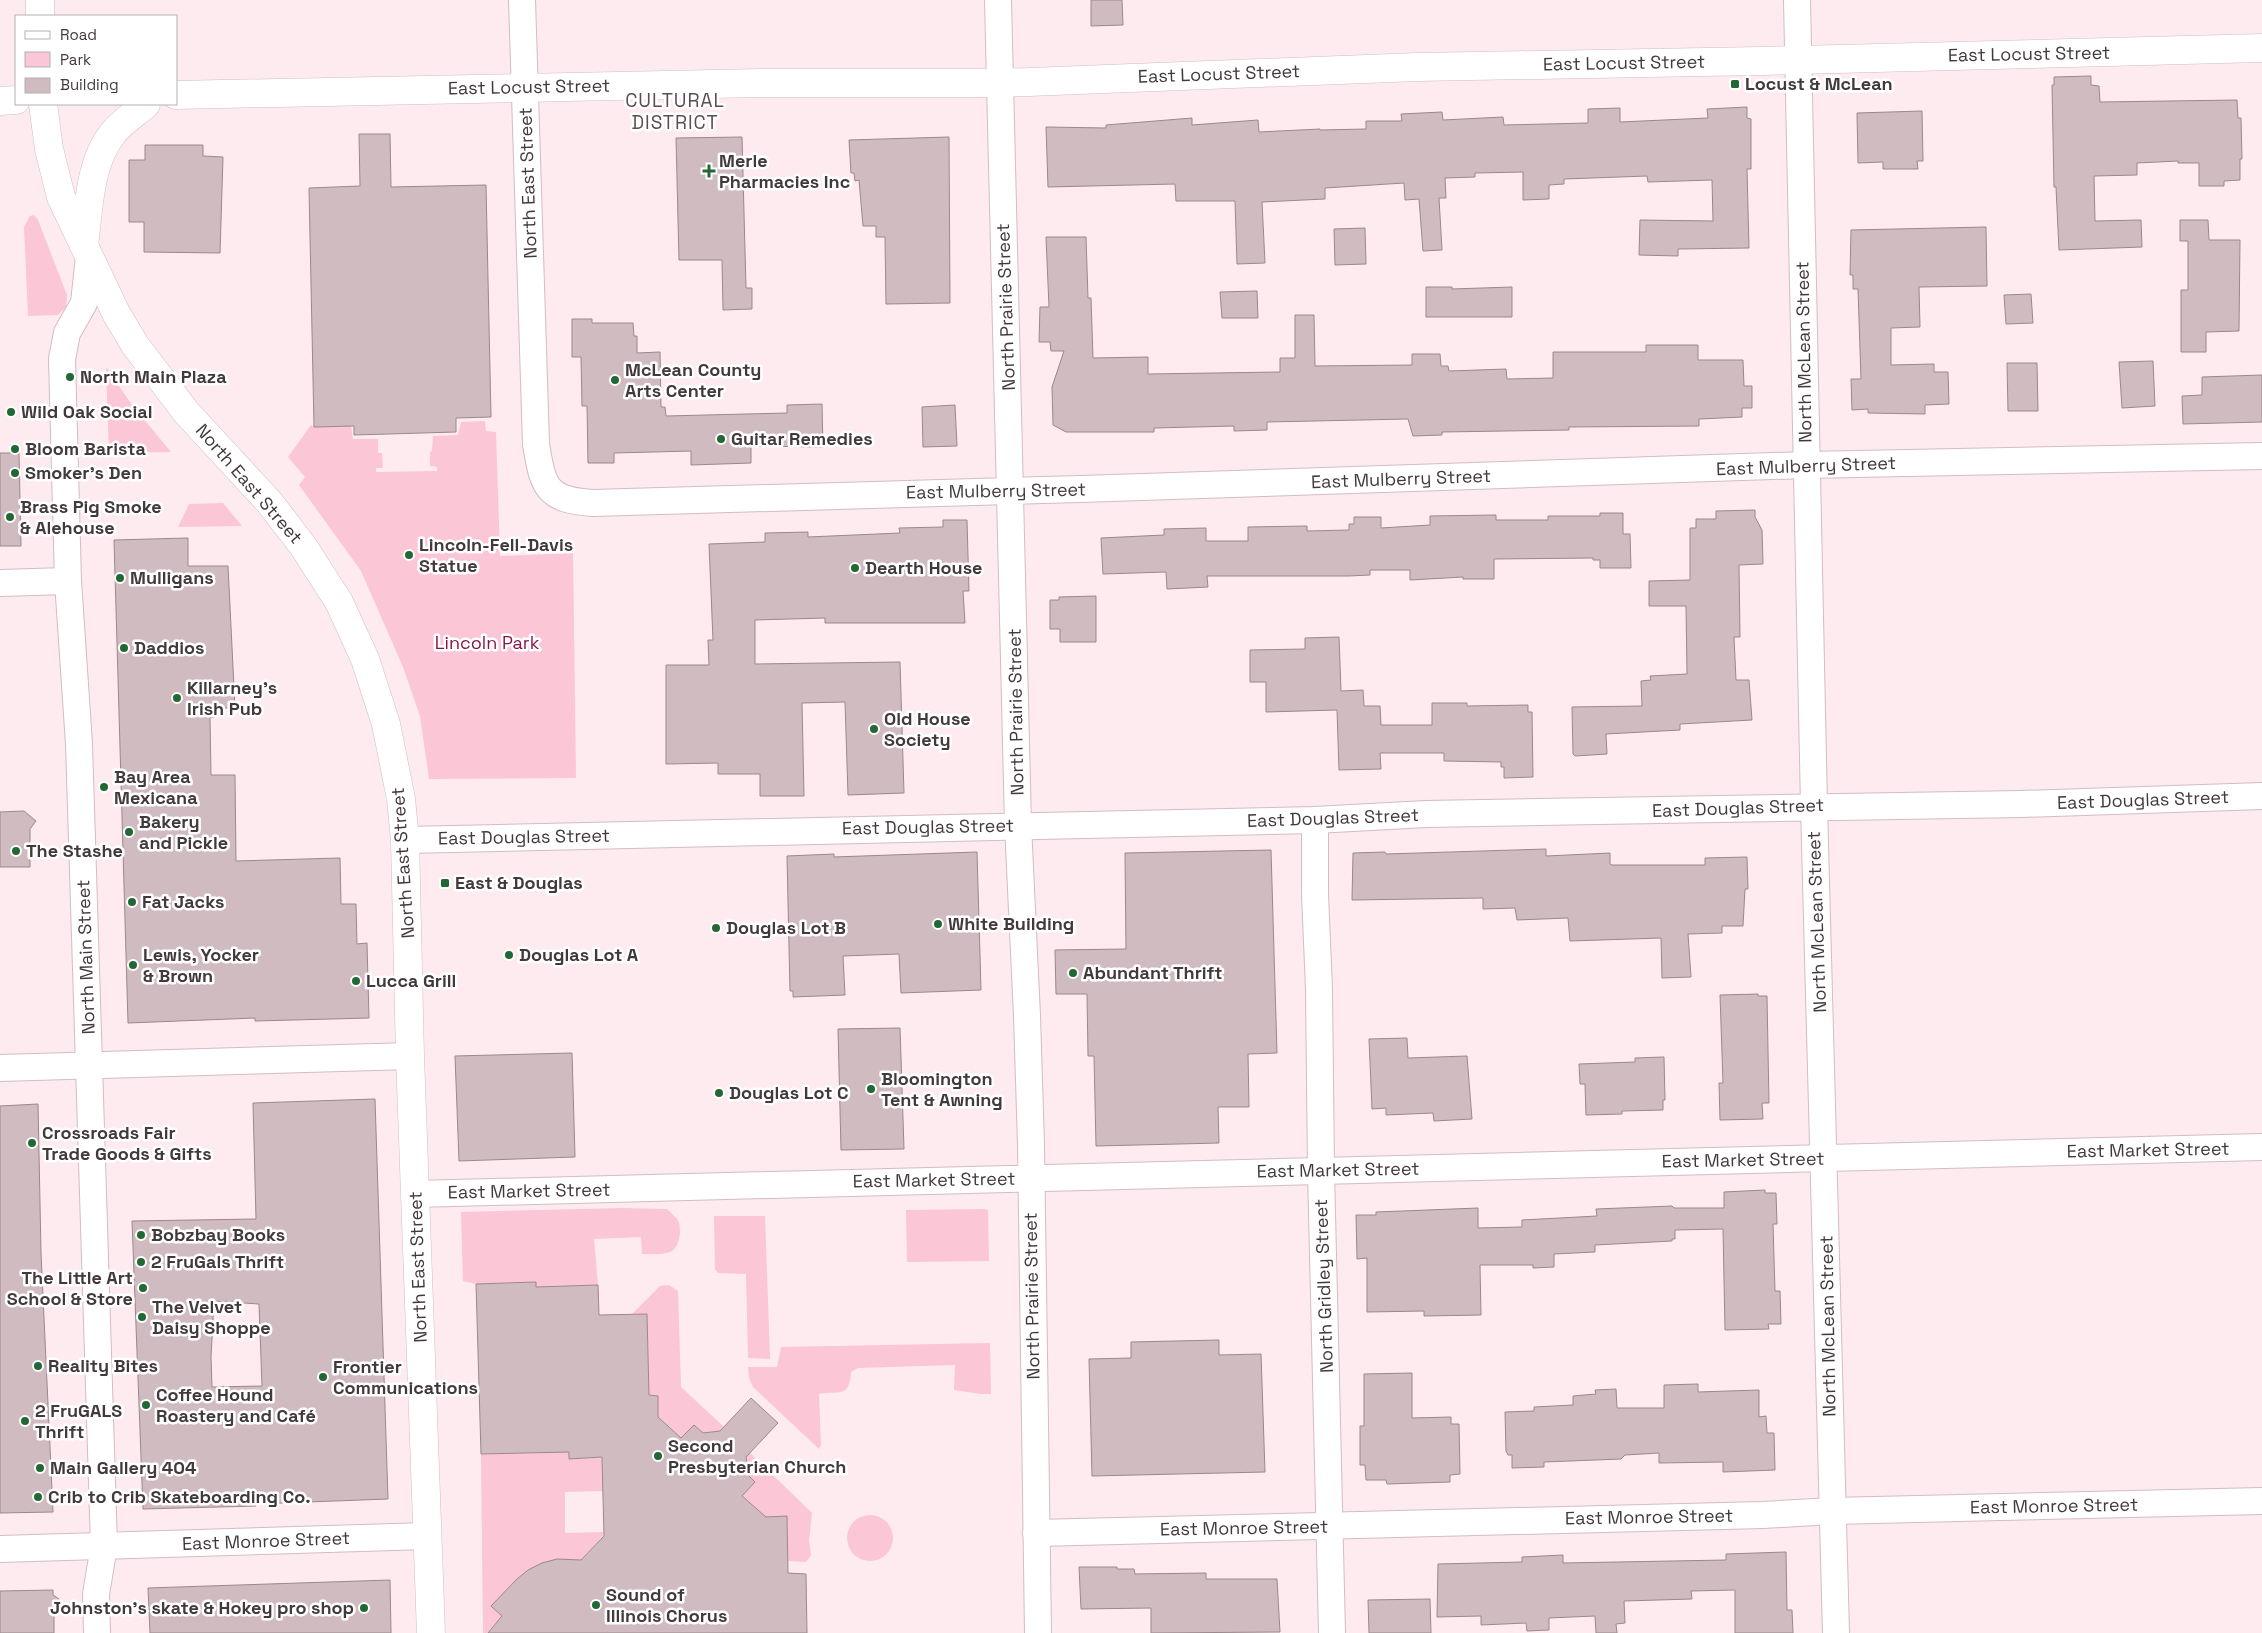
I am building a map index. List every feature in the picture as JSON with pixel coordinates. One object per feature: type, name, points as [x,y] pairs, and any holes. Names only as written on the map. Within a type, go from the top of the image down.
[{"type":"main road","points":[[40,0],[40,15]]},
{"type":"main road","name":"East Locust Street","points":[[178,95],[761,82],[1000,82],[1417,67],[1799,60],[2262,48]]},
{"type":"main road","points":[[0,101],[15,100]]},
{"type":"main road","name":"North East Street","points":[[43,105],[49,149],[61,197],[116,313],[135,345],[186,412],[269,502],[303,546],[339,602],[365,659],[386,724],[401,799],[405,840],[410,1056],[431,1633]]},
{"type":"main road","points":[[87,251],[94,178],[103,147],[116,130],[145,105]]},
{"type":"street","name":"North East Street","points":[[522,0],[536,444],[541,473],[546,485]]},
{"type":"street","name":"North Prairie Street","points":[[998,0],[1012,491],[1018,825],[1027,1016],[1038,1633]]},
{"type":"street","name":"North McLean Street","points":[[1797,0],[1814,806],[1836,1633]]},
{"type":"street","name":"North Main Street","points":[[87,251],[84,303],[67,333],[62,359],[68,581],[79,744],[104,1546],[96,1594],[96,1633]]},
{"type":"street","name":"East Mulberry Street","points":[[546,485],[551,492],[559,497],[573,501],[593,502],[1012,491],[1806,465],[2262,456]]},
{"type":"street","points":[[0,583],[68,581]]},
{"type":"street","name":"East Douglas Street","points":[[405,840],[1018,825],[1315,820],[1426,814],[1594,813],[1814,806],[2021,804],[2262,796]]},
{"type":"street","name":"North Gridley Street","points":[[1315,820],[1315,894],[1319,989],[1321,1171],[1332,1633]]},
{"type":"street","points":[[0,1068],[410,1056]]},
{"type":"street","name":"East Market Street","points":[[415,1194],[2262,1147]]},
{"type":"street","name":"East Monroe Street","points":[[1036,1533],[2262,1501]]},
{"type":"street","name":"East Monroe Street","points":[[0,1549],[427,1536]]},
{"type":"green space","points":[[34,215],[38,220],[67,295],[66,307],[58,315],[28,316],[24,227],[30,216]]},
{"type":"green space","points":[[106,367],[132,405],[171,452],[109,453]]},
{"type":"green space","name":"Lincoln Park","points":[[485,421],[486,431],[496,432],[500,556],[573,553],[576,778],[429,779],[420,716],[403,667],[361,571],[299,485],[305,477],[288,457],[311,425],[314,427],[351,426],[353,439],[378,439],[378,453],[382,453],[383,468],[376,468],[376,472],[437,471],[437,467],[430,466],[433,436],[458,435],[461,422]]},
{"type":"green space","points":[[223,503],[242,526],[178,527],[189,504]]},
{"type":"green space","points":[[623,1208],[667,1209],[678,1220],[679,1224],[680,1233],[676,1247],[667,1253],[642,1254],[641,1237],[594,1239],[598,1285],[536,1287],[536,1282],[476,1284],[463,1281],[461,1212]]},
{"type":"green space","points":[[906,1210],[988,1210],[989,1261],[907,1262]]},
{"type":"green space","points":[[714,1216],[765,1216],[770,1359],[748,1358],[746,1274],[718,1273],[715,1269]]},
{"type":"green space","points":[[669,1285],[678,1291],[681,1387],[724,1427],[720,1431],[703,1433],[694,1425],[681,1438],[658,1417],[658,1396],[649,1395],[647,1314],[632,1314],[660,1286]]},
{"type":"green space","points":[[990,1343],[991,1394],[954,1390],[955,1365],[858,1368],[851,1372],[846,1390],[819,1394],[821,1445],[819,1449],[753,1387],[749,1378],[748,1367],[777,1367],[781,1347]]},
{"type":"green space","points":[[569,1444],[569,1459],[602,1457],[603,1491],[565,1492],[565,1533],[603,1532],[603,1536],[579,1562],[563,1561],[538,1565],[520,1577],[492,1606],[502,1616],[488,1633],[483,1633],[481,1454],[542,1453]]},
{"type":"green space","points":[[750,1453],[812,1513],[809,1541],[811,1555],[806,1562],[788,1561],[787,1517],[766,1517],[742,1496],[755,1482],[747,1474],[746,1457]]},
{"type":"green space","points":[[870,1515],[883,1519],[889,1525],[893,1538],[889,1551],[883,1557],[870,1561],[857,1557],[851,1551],[847,1538],[851,1525],[857,1519]]},
{"type":"building","points":[[1091,0],[1122,0],[1123,25],[1091,26]]},
{"type":"building","points":[[2091,76],[2091,85],[2099,86],[2100,102],[2237,100],[2238,118],[2241,118],[2242,159],[2240,159],[2240,180],[2224,181],[2224,186],[2199,186],[2199,163],[2178,163],[2178,161],[2137,163],[2137,175],[2094,176],[2095,221],[2141,220],[2142,247],[2059,250],[2056,187],[2054,187],[2052,85],[2054,85],[2054,77]]},
{"type":"building","points":[[1747,107],[1747,118],[1751,119],[1751,169],[1747,169],[1749,248],[1678,249],[1678,256],[1639,255],[1640,220],[1713,221],[1712,180],[1648,182],[1647,176],[1564,179],[1564,184],[1549,185],[1549,199],[1523,200],[1523,172],[1475,173],[1475,177],[1445,178],[1446,198],[1439,198],[1442,250],[1423,251],[1419,199],[1405,200],[1404,183],[1325,188],[1325,199],[1262,202],[1265,263],[1237,264],[1235,201],[1176,201],[1175,184],[1048,187],[1046,127],[1106,128],[1106,125],[1192,118],[1192,125],[1258,120],[1259,132],[1366,129],[1366,121],[1402,121],[1401,114],[1442,112],[1443,120],[1503,117],[1504,125],[1588,123],[1588,109],[1620,108],[1620,122],[1708,118],[1707,109]]},
{"type":"building","points":[[1922,111],[1923,161],[1917,161],[1918,169],[1883,169],[1883,162],[1858,163],[1857,113]]},
{"type":"building","points":[[359,134],[390,134],[391,187],[486,185],[491,417],[456,418],[456,432],[354,435],[354,426],[314,427],[309,188],[360,186]]},
{"type":"building","points":[[742,137],[746,288],[752,288],[752,309],[723,310],[722,260],[679,260],[676,138]]},
{"type":"building","points":[[949,137],[950,303],[886,304],[885,237],[876,237],[876,226],[863,226],[859,180],[855,181],[854,173],[851,173],[849,140]]},
{"type":"building","points":[[145,145],[203,145],[203,156],[223,157],[220,253],[144,252],[144,222],[129,222],[129,160],[145,160]]},
{"type":"building","points":[[2180,220],[2208,220],[2209,240],[2240,240],[2239,331],[2206,332],[2206,352],[2181,352],[2181,290],[2188,290],[2188,241],[2180,241]]},
{"type":"building","points":[[1986,227],[1987,286],[1919,287],[1920,327],[1891,328],[1891,365],[1934,364],[1934,372],[1948,372],[1949,404],[1925,405],[1925,414],[1868,413],[1868,409],[1852,410],[1851,379],[1861,379],[1858,289],[1853,289],[1853,275],[1850,275],[1851,230]]},
{"type":"building","points":[[1365,228],[1366,264],[1335,265],[1334,229]]},
{"type":"building","points":[[1046,237],[1086,237],[1088,298],[1091,298],[1093,358],[1148,357],[1148,374],[1280,372],[1280,358],[1295,358],[1295,315],[1314,315],[1315,366],[1412,365],[1412,354],[1440,354],[1441,366],[1448,366],[1449,371],[1506,369],[1507,379],[1553,378],[1553,352],[1646,352],[1646,345],[1698,345],[1698,360],[1743,360],[1744,386],[1752,386],[1752,408],[1742,408],[1742,417],[1699,419],[1699,426],[1569,427],[1569,430],[1442,432],[1442,435],[1413,436],[1408,419],[1267,422],[1267,430],[1234,431],[1234,426],[1154,428],[1154,432],[1066,432],[1053,425],[1052,387],[1064,351],[1051,351],[1050,342],[1039,342],[1040,307],[1049,307]]},
{"type":"building","points":[[1426,287],[1452,287],[1452,289],[1512,287],[1512,317],[1426,317]]},
{"type":"building","points":[[1257,291],[1258,318],[1222,318],[1220,292]]},
{"type":"building","points":[[2031,294],[2033,323],[2006,324],[2004,295]]},
{"type":"building","points":[[572,319],[592,319],[592,323],[633,323],[634,336],[637,336],[637,353],[660,352],[661,407],[665,407],[666,416],[787,413],[787,405],[822,404],[823,447],[751,446],[751,463],[691,465],[691,451],[614,453],[614,463],[588,463],[587,406],[582,406],[581,357],[572,357]]},
{"type":"building","points":[[2153,361],[2155,406],[2122,408],[2119,362]]},
{"type":"building","points":[[2007,363],[2037,363],[2038,411],[2008,411]]},
{"type":"building","points":[[2262,375],[2262,422],[2183,424],[2182,396],[2202,395],[2202,377]]},
{"type":"building","points":[[955,405],[957,446],[923,447],[922,407]]},
{"type":"building","name":"Brass Pig Smoke & Alehouse","points":[[0,453],[19,453],[21,546],[0,546]]},
{"type":"building","points":[[1755,510],[1755,517],[1762,530],[1763,564],[1739,565],[1740,637],[1734,637],[1736,680],[1749,680],[1752,720],[1680,724],[1680,730],[1606,734],[1607,754],[1575,756],[1573,754],[1572,707],[1642,706],[1641,681],[1651,680],[1650,676],[1687,674],[1686,606],[1649,606],[1649,581],[1690,580],[1690,528],[1696,528],[1696,519],[1716,519],[1716,511]]},
{"type":"building","points":[[1600,513],[1623,513],[1623,534],[1630,534],[1631,568],[1600,568],[1600,560],[1593,560],[1593,558],[1494,559],[1494,579],[1463,579],[1463,577],[1410,580],[1410,570],[1370,570],[1370,575],[1348,576],[1207,576],[1208,587],[1167,589],[1166,572],[1103,574],[1101,538],[1164,535],[1164,529],[1206,528],[1206,541],[1248,541],[1248,527],[1307,526],[1307,531],[1349,530],[1349,524],[1354,524],[1354,517],[1381,517],[1381,528],[1430,525],[1430,516],[1496,515],[1496,520],[1548,520],[1548,516],[1600,516]]},
{"type":"building","points":[[943,520],[967,520],[969,591],[963,591],[965,623],[825,623],[825,618],[755,620],[755,664],[900,662],[904,793],[848,795],[845,702],[802,703],[804,796],[760,796],[760,774],[718,774],[718,763],[666,764],[666,665],[709,665],[708,640],[713,640],[709,544],[765,542],[765,533],[808,532],[808,537],[900,533],[899,528],[943,527]]},
{"type":"building","points":[[188,538],[188,566],[228,566],[235,708],[215,708],[215,717],[210,717],[211,775],[235,775],[236,861],[340,858],[341,904],[356,904],[357,944],[367,943],[369,1018],[255,1021],[255,1018],[128,1023],[114,540]]},
{"type":"building","points":[[1096,596],[1096,642],[1060,642],[1060,629],[1050,629],[1050,600],[1059,600],[1059,597]]},
{"type":"building","points":[[1339,637],[1341,691],[1363,690],[1364,706],[1380,706],[1381,725],[1432,725],[1432,703],[1467,703],[1467,706],[1528,705],[1528,712],[1532,712],[1533,777],[1504,778],[1504,767],[1501,767],[1501,762],[1444,761],[1444,753],[1380,753],[1381,769],[1339,770],[1337,710],[1266,712],[1266,682],[1250,682],[1250,650],[1305,649],[1305,638]]},
{"type":"building","points":[[24,811],[36,821],[30,829],[30,846],[36,851],[30,858],[30,867],[0,867],[0,812]]},
{"type":"building","points":[[1546,849],[1546,856],[1610,853],[1610,864],[1612,865],[1705,865],[1705,858],[1747,857],[1748,889],[1745,889],[1743,926],[1722,926],[1722,933],[1688,934],[1691,977],[1662,978],[1661,938],[1570,941],[1568,918],[1517,920],[1515,908],[1483,909],[1483,898],[1352,900],[1353,853],[1385,852],[1386,854]]},
{"type":"building","points":[[1271,850],[1277,1053],[1248,1054],[1249,1107],[1218,1107],[1219,1143],[1096,1146],[1094,1056],[1088,1056],[1087,994],[1056,994],[1055,950],[1126,949],[1125,853]]},
{"type":"building","name":"White Building","points":[[977,852],[981,990],[901,993],[899,954],[843,956],[845,995],[793,997],[793,991],[790,991],[787,856],[834,854],[834,857]]},
{"type":"building","points":[[1758,994],[1758,996],[1767,996],[1769,1103],[1762,1103],[1763,1119],[1720,1120],[1719,1083],[1723,1083],[1720,995]]},
{"type":"building","name":"Bloomington Tent & Awning","points":[[900,1028],[904,1149],[841,1150],[838,1029]]},
{"type":"building","points":[[1407,1038],[1408,1058],[1467,1056],[1472,1119],[1434,1121],[1433,1113],[1386,1115],[1386,1108],[1372,1109],[1369,1039]]},
{"type":"building","points":[[572,1053],[575,1157],[459,1161],[455,1056]]},
{"type":"building","points":[[1664,1057],[1665,1100],[1663,1100],[1663,1110],[1622,1111],[1622,1114],[1586,1115],[1585,1084],[1580,1084],[1579,1064],[1635,1062],[1635,1058]]},
{"type":"building","name":"Frontier Communications","points":[[375,1099],[388,1499],[255,1504],[256,1506],[143,1509],[132,1221],[256,1219],[253,1103]],"holes":[[[214,1301],[259,1304],[262,1386],[212,1387],[211,1357]]]},
{"type":"building","points":[[38,1104],[41,1253],[53,1512],[0,1513],[0,1106]]},
{"type":"building","points":[[1765,1190],[1765,1193],[1776,1193],[1777,1224],[1773,1224],[1775,1291],[1780,1291],[1781,1324],[1768,1324],[1769,1329],[1725,1330],[1723,1229],[1675,1230],[1675,1239],[1672,1239],[1672,1241],[1595,1245],[1595,1252],[1554,1254],[1554,1267],[1533,1268],[1533,1265],[1480,1265],[1481,1315],[1424,1316],[1424,1311],[1367,1312],[1367,1258],[1357,1259],[1356,1215],[1376,1215],[1376,1212],[1478,1208],[1478,1228],[1522,1227],[1522,1220],[1597,1216],[1596,1209],[1672,1206],[1674,1208],[1724,1208],[1724,1192]]},
{"type":"building","name":"Second Presbyterian Church","points":[[536,1282],[536,1287],[598,1285],[599,1315],[647,1314],[649,1395],[658,1396],[658,1417],[681,1438],[694,1425],[703,1433],[720,1431],[751,1398],[778,1423],[746,1457],[749,1476],[755,1482],[742,1496],[766,1517],[787,1516],[788,1573],[806,1574],[807,1633],[488,1633],[502,1616],[491,1606],[517,1579],[528,1570],[542,1563],[557,1559],[581,1560],[604,1536],[602,1457],[569,1459],[569,1452],[481,1454],[476,1284]]},
{"type":"building","points":[[1219,1340],[1219,1355],[1261,1354],[1265,1472],[1092,1476],[1089,1359],[1131,1358],[1131,1342]]},
{"type":"building","points":[[1412,1373],[1412,1418],[1451,1417],[1451,1424],[1459,1424],[1460,1474],[1450,1475],[1450,1482],[1387,1484],[1386,1480],[1366,1480],[1365,1465],[1360,1465],[1360,1426],[1364,1426],[1364,1374]]},
{"type":"building","points":[[1698,1384],[1698,1392],[1759,1390],[1759,1417],[1766,1416],[1767,1433],[1774,1433],[1775,1470],[1723,1472],[1723,1462],[1659,1463],[1659,1453],[1625,1455],[1621,1459],[1544,1462],[1544,1467],[1512,1468],[1512,1455],[1508,1455],[1506,1451],[1505,1412],[1534,1411],[1534,1407],[1573,1405],[1573,1396],[1596,1394],[1595,1390],[1616,1389],[1617,1408],[1664,1408],[1664,1385]]},
{"type":"building","points":[[1786,1552],[1787,1610],[1792,1610],[1793,1633],[1735,1633],[1735,1590],[1691,1591],[1692,1599],[1624,1601],[1625,1623],[1616,1624],[1617,1633],[1596,1633],[1595,1616],[1549,1618],[1549,1630],[1527,1631],[1526,1623],[1481,1625],[1481,1616],[1437,1617],[1438,1564],[1522,1562],[1522,1557],[1563,1555],[1563,1563],[1726,1560],[1726,1554]]},
{"type":"building","points":[[1079,1567],[1134,1569],[1135,1574],[1206,1573],[1206,1579],[1277,1579],[1280,1632],[1151,1633],[1151,1608],[1081,1609]]},
{"type":"building","points":[[390,1580],[391,1633],[150,1633],[148,1588]]},
{"type":"building","points":[[53,1590],[53,1595],[59,1599],[58,1610],[54,1614],[54,1633],[0,1633],[0,1591]]},
{"type":"building","points":[[1430,1599],[1431,1633],[1369,1633],[1368,1600]]},
{"type":"place","name":"Locust & McLean","points":[[1735,84]]},
{"type":"place","name":"Merle Pharmacies Inc","points":[[709,171]]},
{"type":"place","name":"North Main Plaza","points":[[70,377]]},
{"type":"place","name":"McLean County Arts Center","points":[[615,380]]},
{"type":"place","name":"Wild Oak Social","points":[[11,412]]},
{"type":"place","name":"Guitar Remedies","points":[[721,439]]},
{"type":"place","name":"Bloom Barista","points":[[15,449]]},
{"type":"place","name":"Smoker's Den","points":[[15,473]]},
{"type":"place","name":"Brass Pig Smoke & Alehouse","points":[[10,517]]},
{"type":"place","name":"Lincoln-Fell-Davis Statue","points":[[409,555]]},
{"type":"place","name":"Dearth House","points":[[855,568]]},
{"type":"place","name":"Mulligans","points":[[120,578]]},
{"type":"place","name":"Daddios","points":[[124,648]]},
{"type":"place","name":"Killarney's Irish Pub","points":[[177,698]]},
{"type":"place","name":"Old House Society","points":[[874,729]]},
{"type":"place","name":"Bay Area Mexicana","points":[[104,787]]},
{"type":"place","name":"Bakery and Pickle","points":[[129,832]]},
{"type":"place","name":"The Stashe","points":[[16,851]]},
{"type":"place","name":"East & Douglas","points":[[445,883]]},
{"type":"place","name":"Fat Jacks","points":[[132,902]]},
{"type":"place","name":"White Building","points":[[938,924]]},
{"type":"place","name":"Douglas Lot B","points":[[716,928]]},
{"type":"place","name":"Douglas Lot A","points":[[509,955]]},
{"type":"place","name":"Lewis, Yocker & Brown","points":[[133,965]]},
{"type":"place","name":"Abundant Thrift","points":[[1073,973]]},
{"type":"place","name":"Lucca Grill","points":[[356,981]]},
{"type":"place","name":"Bloomington Tent & Awning","points":[[871,1089]]},
{"type":"place","name":"Douglas Lot C","points":[[719,1093]]},
{"type":"place","name":"Crossroads Fair Trade Goods & Gifts","points":[[32,1143]]},
{"type":"place","name":"Bobzbay Books","points":[[141,1235]]},
{"type":"place","name":"2 FruGals Thrift","points":[[141,1262]]},
{"type":"place","name":"The Little Art School & Store","points":[[143,1288]]},
{"type":"place","name":"The Velvet Daisy Shoppe","points":[[142,1317]]},
{"type":"place","name":"Reality Bites","points":[[38,1366]]},
{"type":"place","name":"Frontier Communications","points":[[323,1377]]},
{"type":"place","name":"Coffee Hound Roastery and Café","points":[[146,1405]]},
{"type":"place","name":"2 FruGALS Thrift","points":[[25,1421]]},
{"type":"place","name":"Second Presbyterian Church","points":[[658,1456]]},
{"type":"place","name":"Main Gallery 404","points":[[40,1468]]},
{"type":"place","name":"Crib to Crib Skateboarding Co.","points":[[38,1497]]},
{"type":"place","name":"Sound of Illinois Chorus","points":[[596,1605]]},
{"type":"place","name":"Johnston's skate & Hokey pro shop","points":[[364,1608]]},
{"type":"district","name":"CULTURAL DISTRICT","points":[[675,111]]}]
